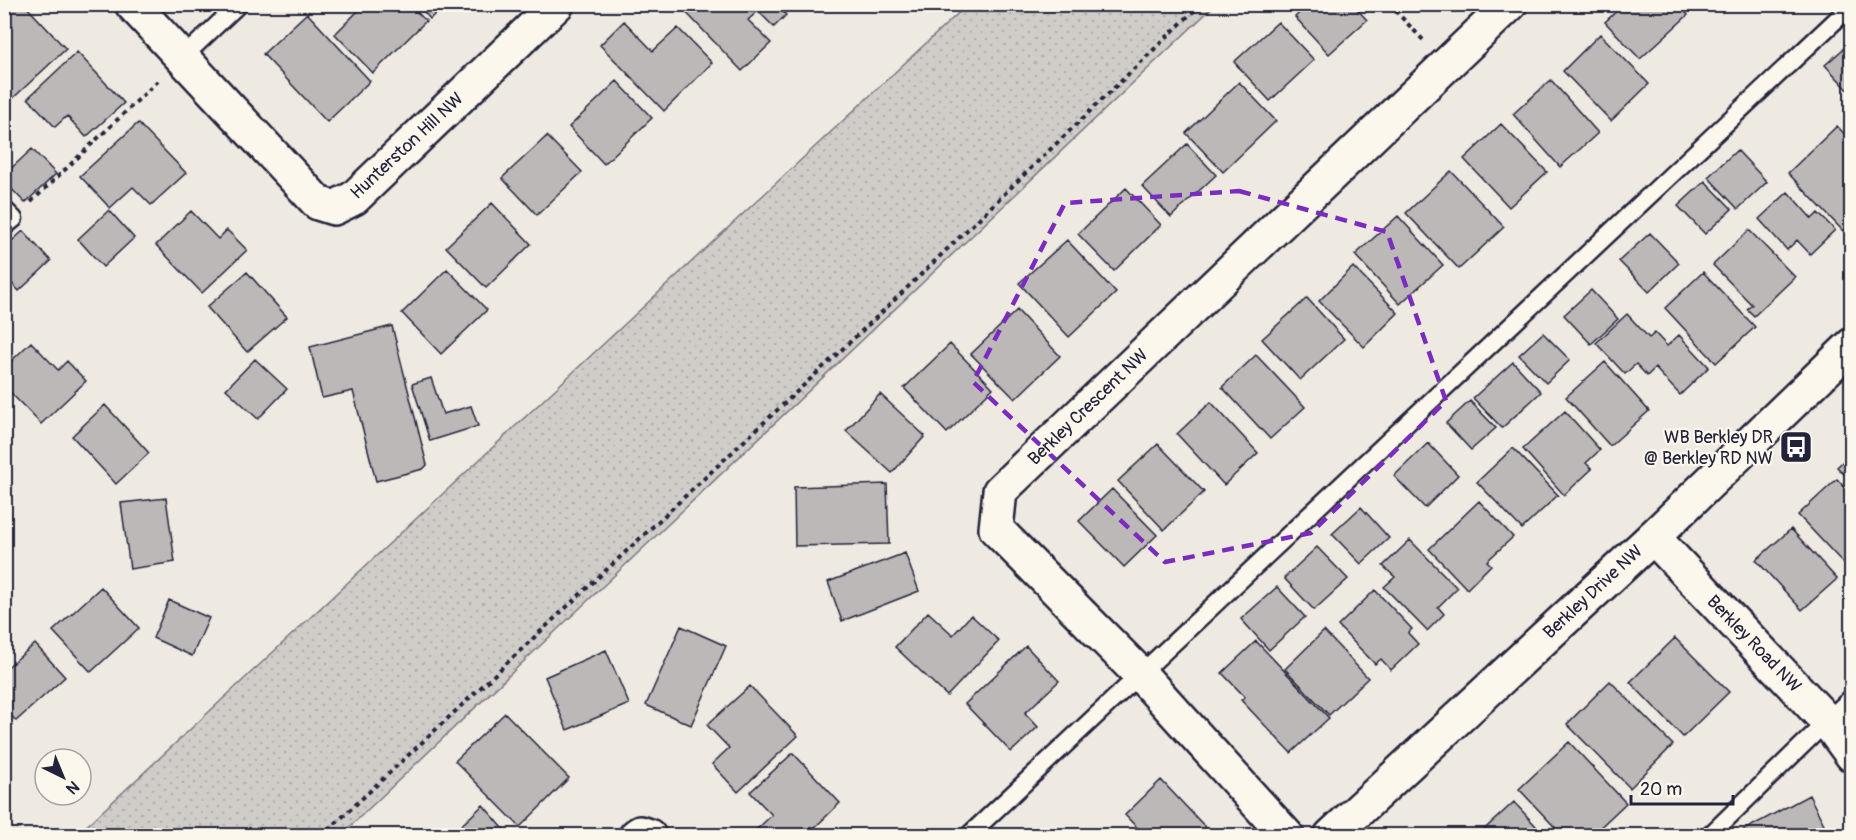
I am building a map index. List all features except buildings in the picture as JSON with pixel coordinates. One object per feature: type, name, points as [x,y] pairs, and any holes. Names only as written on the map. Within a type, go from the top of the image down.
[{"type":"street","name":"Hunterston Hill NW","points":[[132,4],[318,203],[334,208],[354,198],[557,4]]},
{"type":"street","name":"Berkley Crescent NW","points":[[1287,836],[1140,674],[996,529],[1000,491],[1510,4]]},
{"type":"street","name":"Berkley Drive NW","points":[[1331,836],[1653,537],[1851,345]]},
{"type":"street","name":"Berkley Road NW","points":[[1653,537],[1827,721],[1851,755]]},
{"type":"street","points":[[636,836],[640,833],[649,836]]},
{"type":"lane","points":[[182,58],[239,4]]},
{"type":"lane","points":[[968,836],[1851,5]]},
{"type":"lane","points":[[4,209],[14,219],[4,227]]},
{"type":"lane","points":[[1709,836],[1851,697]]},
{"type":"path","points":[[322,836],[882,312],[1201,4]]},
{"type":"path","points":[[1389,4],[1431,48]]},
{"type":"path","points":[[54,180],[182,58]]},
{"type":"highlighted area","points":[[1239,191],[1387,232],[1446,401],[1311,533],[1165,562],[973,382],[1065,203]]},
{"type":"shaded area","points":[[967,5],[1215,5],[341,835],[77,835]]},
{"type":"place","name":"WB Berkley DR @ Berkley RD NW","points":[[1796,447]]}]
